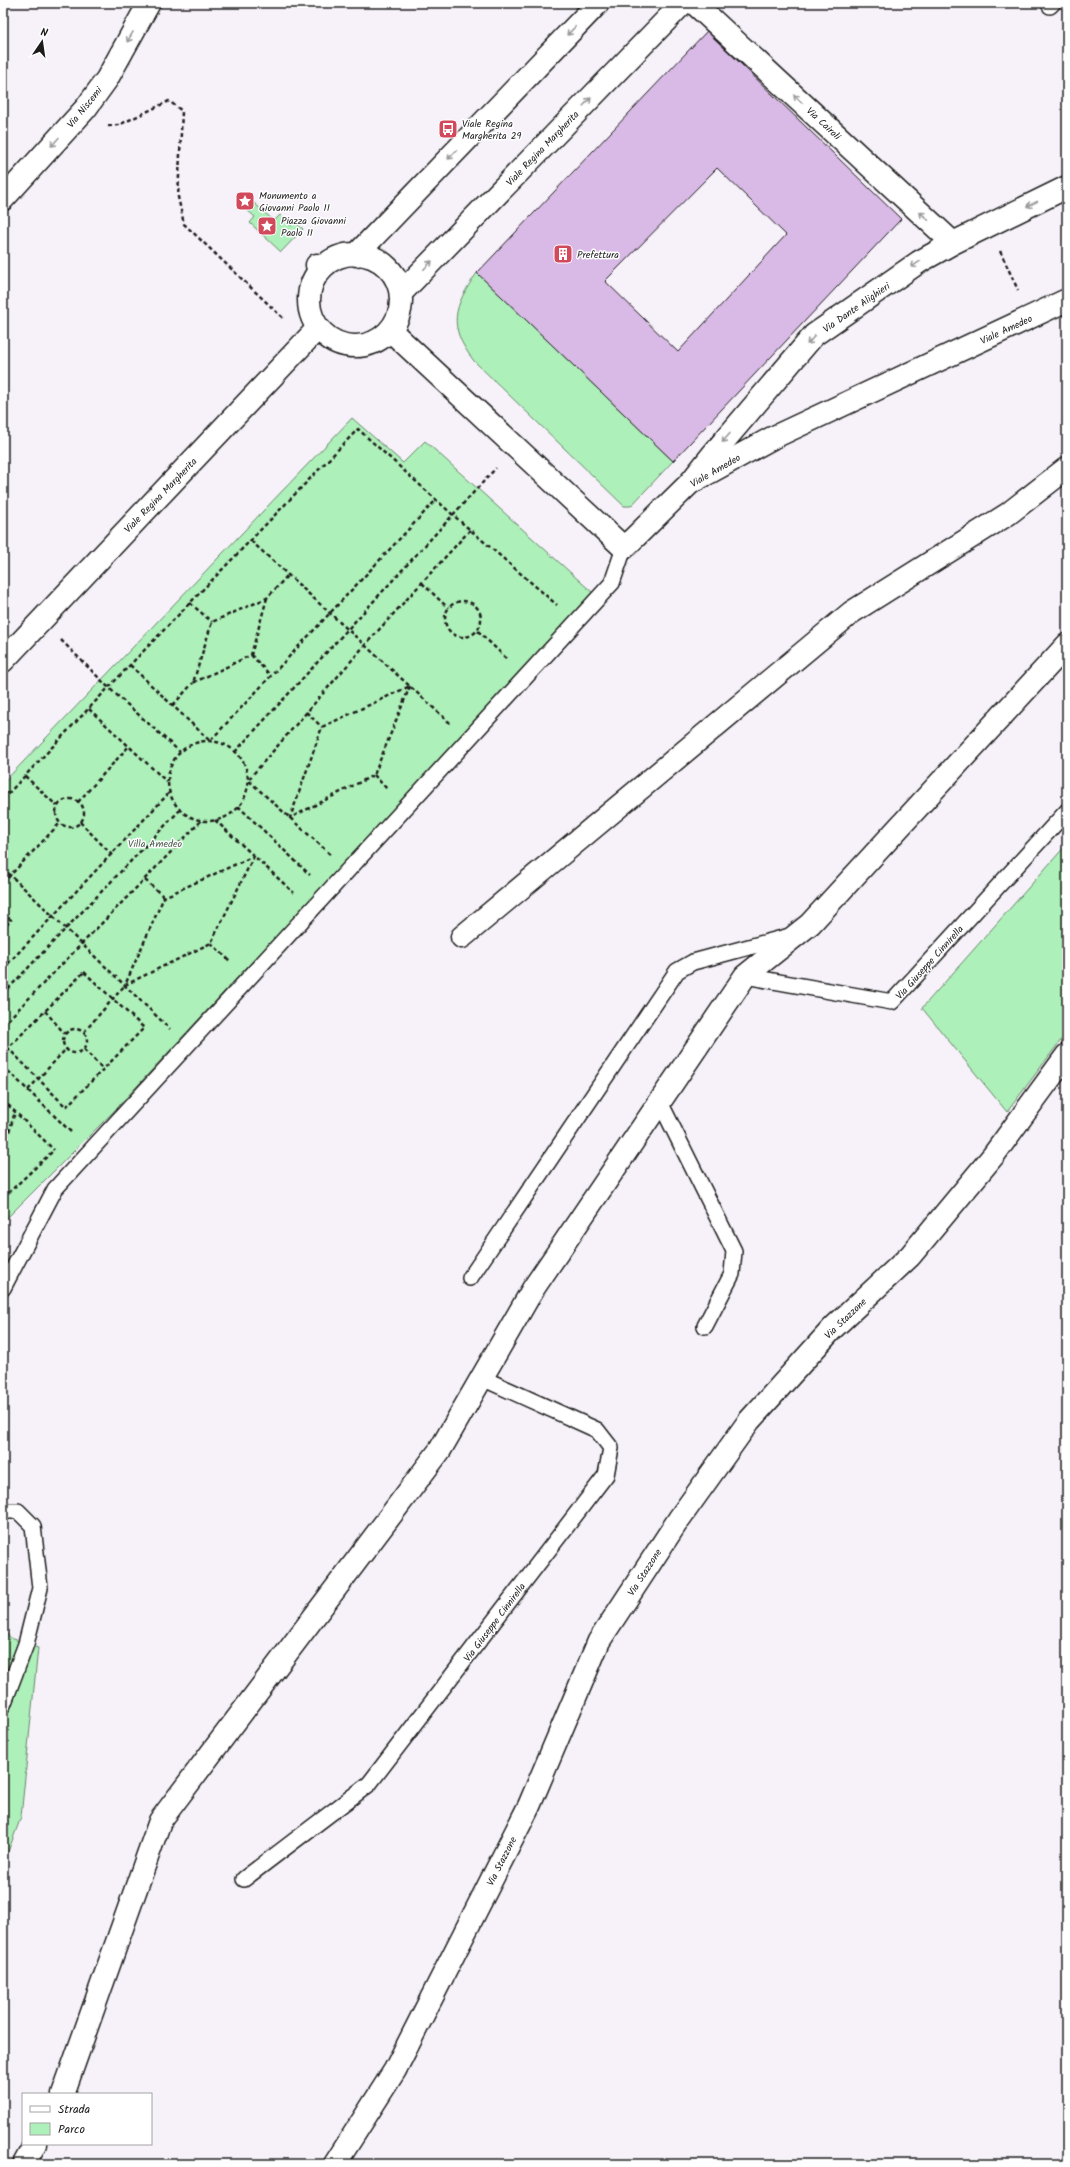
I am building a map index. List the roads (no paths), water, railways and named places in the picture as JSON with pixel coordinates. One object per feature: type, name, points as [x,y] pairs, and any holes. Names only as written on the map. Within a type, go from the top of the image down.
[{"type":"street","name":"Via Niscemi","points":[[3,199],[75,120],[106,78],[149,3]]},
{"type":"street","points":[[356,254],[598,3]]},
{"type":"street","name":"Viale Regina Margherita","points":[[401,293],[683,3]]},
{"type":"street","name":"Via Cairoli","points":[[694,3],[953,243]]},
{"type":"street","name":"Via Dante Alighieri","points":[[690,483],[814,335],[919,262],[989,225],[1067,188]]},
{"type":"street","points":[[356,254],[372,258],[385,266],[396,278],[401,293],[400,310],[390,330],[378,340],[363,346],[345,345],[312,334],[310,312],[309,296],[319,267],[333,260],[356,254]]},
{"type":"street","name":"Viale Amedeo","points":[[624,548],[690,483],[772,438],[1067,300]]},
{"type":"street","points":[[390,330],[624,548]]},
{"type":"street","name":"Viale Regina Margherita","points":[[3,661],[312,334]]},
{"type":"street","points":[[462,937],[852,612],[1008,514],[1067,468]]},
{"type":"street","points":[[63,2093],[160,1821],[440,1450],[534,1289],[744,976],[810,924],[1067,645]]},
{"type":"street","name":"Via Stazzone","points":[[336,2164],[395,2070],[529,1806],[599,1641],[679,1519],[749,1422],[833,1328],[910,1256],[993,1156],[1067,1055]]},
{"type":"street","points":[[24,2164],[34,2145]]},
{"type":"lane","points":[[3,1288],[55,1189],[612,583],[624,548]]},
{"type":"lane","name":"Via Giuseppe Cinnirella","points":[[744,976],[892,1002],[1067,811]]},
{"type":"lane","points":[[470,1278],[677,971],[693,962],[796,935]]},
{"type":"lane","points":[[660,1102],[734,1251],[732,1274],[705,1326]]},
{"type":"lane","name":"Via Giuseppe Cinnirella","points":[[244,1879],[369,1784],[606,1475],[611,1448],[597,1430],[482,1378]]},
{"type":"lane","points":[[3,1511],[18,1511],[33,1526],[40,1588],[26,1644],[3,1705]]},
{"type":"place","name":"Viale Regina Margherita 29","points":[[448,129]]},
{"type":"place","name":"Monumento a Giovanni Paolo II","points":[[245,201]]},
{"type":"place","name":"Piazza Giovanni Paolo II","points":[[267,226]]},
{"type":"place","name":"Prefettura","points":[[563,254]]},
{"type":"park label","name":"Villa Amedeo","points":[[155,843]]}]
